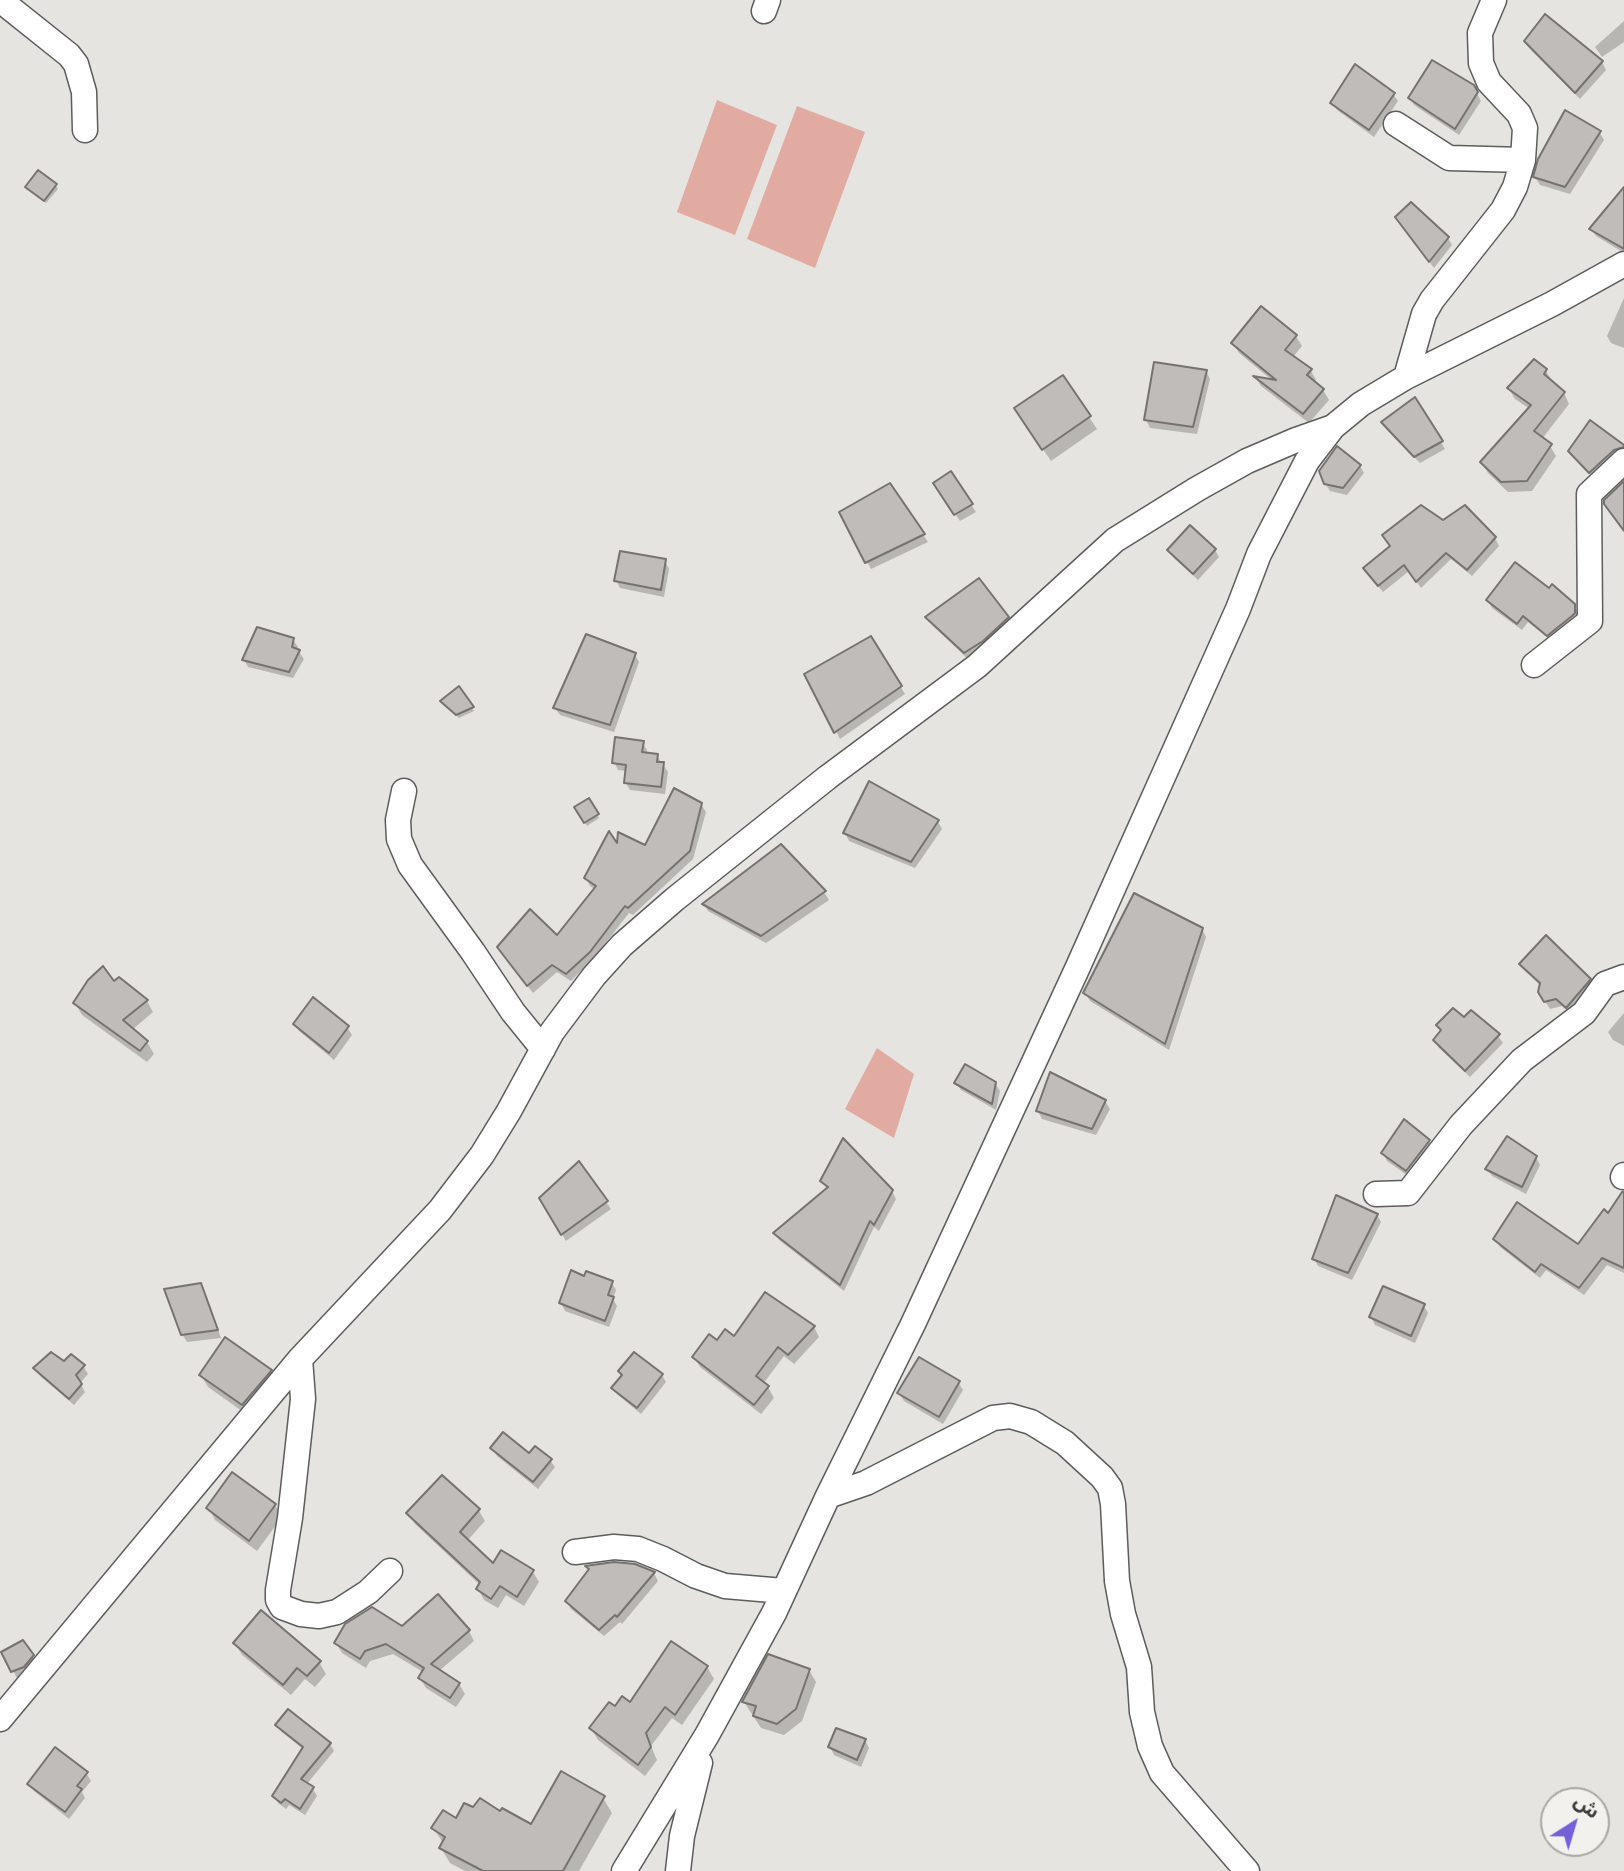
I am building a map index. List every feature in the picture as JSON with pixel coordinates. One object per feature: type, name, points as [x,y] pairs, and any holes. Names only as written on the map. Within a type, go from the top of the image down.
[{"type":"street","points":[[0,0],[69,55],[76,64],[84,92],[85,130]]},
{"type":"street","points":[[1406,377],[1424,314],[1503,209],[1515,187],[1523,160],[1525,128],[1518,114],[1489,82],[1481,63],[1480,33],[1494,0]]},
{"type":"street","points":[[1396,124],[1449,158],[1523,160]]},
{"type":"street","points":[[624,1871],[707,1735],[784,1591],[913,1324],[1077,969],[1232,622],[1259,554],[1307,461],[1333,427],[1362,404],[1406,377],[1552,304],[1624,264]]},
{"type":"street","points":[[0,1719],[300,1359],[440,1210],[482,1155],[552,1032],[594,976],[622,945],[817,785],[977,666],[1115,540],[1247,461],[1333,427]]},
{"type":"street","points":[[1534,665],[1590,621],[1589,494],[1624,461]]},
{"type":"street","points":[[404,791],[398,820],[399,839],[410,865],[542,1049]]},
{"type":"street","points":[[1376,1194],[1408,1193],[1461,1125],[1522,1060],[1584,1013],[1605,984],[1624,977]]},
{"type":"street","points":[[300,1359],[303,1399],[278,1600],[282,1607],[301,1614],[319,1616],[337,1612],[368,1592],[390,1572]]},
{"type":"street","points":[[828,1496],[866,1483],[993,1418],[1010,1416],[1031,1422],[1065,1443],[1102,1477],[1110,1488],[1117,1581],[1123,1614],[1139,1667],[1142,1712],[1150,1746],[1162,1773],[1247,1871]]},
{"type":"street","points":[[575,1552],[614,1547],[638,1549],[696,1576],[725,1586],[784,1591]]},
{"type":"street","points":[[678,1871],[682,1836],[707,1735]]},
{"type":"shaded area","points":[[717,100],[777,125],[735,235],[677,212]]},
{"type":"shaded area","points":[[797,106],[865,132],[815,268],[747,239]]},
{"type":"shaded area","points":[[877,1048],[914,1074],[894,1138],[845,1109]]},
{"type":"building","points":[[1545,14],[1603,61],[1575,93],[1524,41]]},
{"type":"building","points":[[1432,60],[1474,85],[1478,92],[1455,129],[1408,98]]},
{"type":"building","points":[[1355,64],[1395,93],[1369,130],[1330,103]]},
{"type":"building","points":[[1565,110],[1601,131],[1565,187],[1533,177],[1538,159]]},
{"type":"building","points":[[38,170],[57,184],[44,201],[25,187]]},
{"type":"building","points":[[1624,187],[1624,249],[1589,229]]},
{"type":"building","points":[[1411,202],[1449,237],[1429,262],[1395,217]]},
{"type":"building","points":[[1261,306],[1297,335],[1285,350],[1312,369],[1307,375],[1324,389],[1303,414],[1253,376],[1276,380],[1231,343]]},
{"type":"building","points":[[1534,359],[1547,369],[1544,374],[1565,392],[1534,431],[1552,444],[1527,481],[1501,482],[1480,462],[1531,405],[1507,388]]},
{"type":"building","points":[[1154,362],[1207,370],[1193,427],[1144,420]]},
{"type":"building","points":[[1063,375],[1091,416],[1042,450],[1014,408]]},
{"type":"building","points":[[1415,397],[1443,441],[1414,457],[1381,422]]},
{"type":"building","points":[[1590,420],[1624,447],[1614,450],[1589,473],[1568,451]]},
{"type":"building","points":[[1337,446],[1361,465],[1343,488],[1324,484],[1319,471]]},
{"type":"building","points":[[951,471],[973,504],[954,515],[933,483]]},
{"type":"building","points":[[1624,481],[1624,531],[1604,504],[1604,500]]},
{"type":"building","points":[[890,483],[925,534],[865,563],[839,512]]},
{"type":"building","points":[[1421,505],[1443,520],[1465,505],[1496,537],[1467,570],[1446,553],[1416,582],[1404,565],[1378,586],[1363,568],[1390,546],[1382,535]]},
{"type":"building","points":[[1190,525],[1216,549],[1193,574],[1167,550]]},
{"type":"building","points":[[620,551],[666,559],[661,590],[614,581]]},
{"type":"building","points":[[1515,562],[1549,588],[1552,584],[1575,604],[1575,613],[1547,636],[1523,616],[1517,624],[1486,600]]},
{"type":"building","points":[[979,578],[1009,617],[983,641],[964,653],[925,617]]},
{"type":"building","points":[[257,627],[294,638],[292,647],[300,650],[289,672],[242,660]]},
{"type":"building","points":[[586,634],[636,653],[610,725],[553,708]]},
{"type":"building","points":[[871,636],[902,686],[834,733],[804,674]]},
{"type":"building","points":[[459,686],[474,707],[456,715],[440,701]]},
{"type":"building","points":[[615,737],[644,741],[642,752],[658,754],[657,762],[664,762],[661,787],[624,783],[626,765],[612,763]]},
{"type":"building","points":[[869,781],[939,820],[911,862],[843,833]]},
{"type":"building","points":[[674,788],[702,803],[690,851],[628,908],[625,906],[590,952],[566,974],[552,965],[527,986],[497,947],[530,909],[557,935],[596,886],[584,878],[609,831],[617,843],[618,832],[645,845]]},
{"type":"building","points":[[589,798],[599,814],[584,823],[574,807]]},
{"type":"building","points":[[781,844],[826,891],[761,936],[702,904]]},
{"type":"building","points":[[1134,893],[1203,928],[1165,1044],[1083,993]]},
{"type":"building","points":[[1546,935],[1591,979],[1566,1008],[1556,999],[1544,1002],[1538,992],[1540,983],[1519,964]]},
{"type":"building","points":[[103,966],[114,981],[119,977],[148,1000],[123,1020],[148,1041],[140,1051],[73,1003],[88,980]]},
{"type":"building","points":[[313,997],[349,1026],[329,1053],[293,1024]]},
{"type":"building","points":[[1453,1008],[1464,1017],[1471,1010],[1500,1034],[1465,1071],[1433,1040],[1441,1030],[1436,1025]]},
{"type":"building","points":[[965,1064],[996,1082],[992,1104],[954,1083]]},
{"type":"building","points":[[1050,1072],[1106,1100],[1092,1129],[1036,1111]]},
{"type":"building","points":[[1404,1119],[1430,1140],[1406,1171],[1381,1153]]},
{"type":"building","points":[[1507,1136],[1537,1156],[1522,1187],[1485,1169]]},
{"type":"building","points":[[843,1138],[893,1190],[874,1225],[870,1221],[840,1285],[773,1233],[828,1187],[820,1181]]},
{"type":"building","points":[[579,1161],[608,1201],[561,1235],[539,1198]]},
{"type":"building","points":[[1622,1192],[1624,1268],[1602,1258],[1579,1288],[1541,1264],[1535,1272],[1493,1239],[1517,1202],[1578,1244],[1604,1209],[1608,1213]]},
{"type":"building","points":[[1336,1195],[1378,1214],[1348,1273],[1312,1259]]},
{"type":"building","points":[[571,1270],[584,1276],[586,1271],[613,1281],[608,1295],[614,1297],[605,1321],[559,1303]]},
{"type":"building","points":[[201,1283],[218,1330],[181,1335],[164,1289]]},
{"type":"building","points":[[1383,1286],[1425,1304],[1411,1336],[1369,1317]]},
{"type":"building","points":[[765,1292],[815,1326],[788,1355],[778,1347],[756,1376],[769,1386],[754,1405],[692,1357],[709,1334],[717,1340],[725,1329],[734,1336]]},
{"type":"building","points":[[225,1337],[272,1370],[242,1405],[199,1375]]},
{"type":"building","points":[[51,1352],[64,1361],[71,1354],[85,1365],[76,1375],[82,1384],[69,1399],[33,1368]]},
{"type":"building","points":[[634,1352],[663,1374],[637,1408],[611,1388],[622,1375],[618,1371]]},
{"type":"building","points":[[919,1357],[960,1381],[939,1417],[897,1393]]},
{"type":"building","points":[[503,1432],[529,1453],[535,1446],[552,1459],[533,1482],[490,1448]]},
{"type":"building","points":[[232,1472],[276,1504],[249,1541],[206,1508]]},
{"type":"building","points":[[442,1475],[480,1509],[460,1532],[493,1563],[501,1550],[534,1570],[517,1597],[500,1586],[491,1599],[476,1589],[480,1582],[406,1513]]},
{"type":"building","points":[[614,1562],[635,1564],[655,1572],[617,1617],[615,1615],[599,1630],[565,1601],[589,1569],[585,1566]]},
{"type":"building","points":[[438,1594],[470,1630],[431,1664],[460,1683],[450,1698],[418,1678],[424,1668],[386,1644],[365,1651],[360,1659],[334,1643],[345,1624],[372,1607],[402,1626]]},
{"type":"building","points":[[261,1610],[321,1661],[307,1676],[297,1668],[283,1685],[233,1643]]},
{"type":"building","points":[[23,1640],[34,1655],[24,1667],[11,1672],[1,1652]]},
{"type":"building","points":[[671,1641],[708,1666],[675,1715],[665,1707],[646,1733],[651,1747],[638,1765],[589,1728],[609,1702],[615,1706],[622,1696],[630,1702]]},
{"type":"building","points":[[768,1654],[810,1669],[796,1709],[777,1724],[753,1716],[756,1706],[742,1702]]},
{"type":"building","points":[[288,1709],[331,1743],[301,1779],[314,1787],[300,1809],[285,1799],[281,1803],[272,1796],[303,1747],[275,1725]]},
{"type":"building","points":[[836,1728],[866,1739],[857,1760],[828,1747]]},
{"type":"building","points":[[55,1747],[88,1772],[77,1786],[82,1789],[65,1812],[27,1784]]},
{"type":"building","points":[[561,1771],[605,1796],[563,1871],[483,1871],[439,1848],[445,1837],[431,1828],[443,1810],[456,1818],[464,1803],[473,1807],[480,1798],[500,1811],[502,1808],[531,1824]]}]
